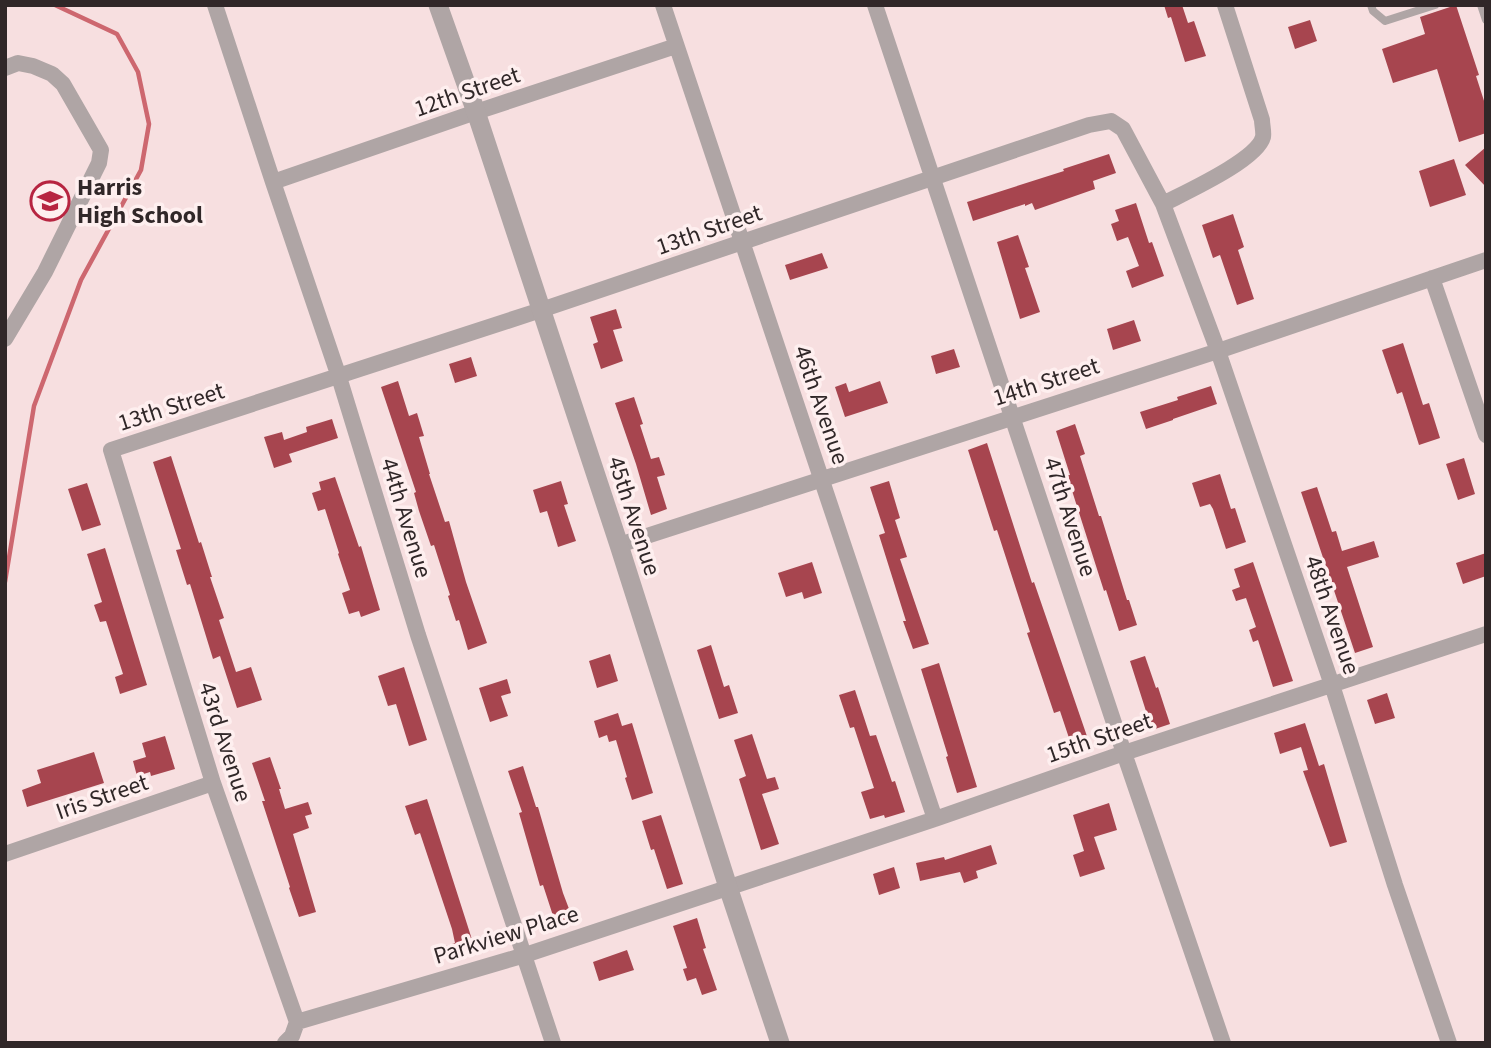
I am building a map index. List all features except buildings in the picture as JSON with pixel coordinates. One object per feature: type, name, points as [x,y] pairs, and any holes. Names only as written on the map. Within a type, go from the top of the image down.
[{"type":"street","name":"44th Avenue","points":[[215,5],[339,377],[418,635],[554,1043]]},
{"type":"street","name":"45th Avenue","points":[[438,5],[541,310],[780,1043]]},
{"type":"street","name":"46th Avenue","points":[[663,5],[935,820]]},
{"type":"street","name":"47th Avenue","points":[[875,5],[1223,1043]]},
{"type":"street","points":[[1163,204],[1236,165],[1253,151],[1263,137],[1262,120],[1225,5]]},
{"type":"street","name":"12th Street","points":[[273,182],[676,46]]},
{"type":"street","points":[[5,52],[12,65],[33,66],[44,70],[63,84],[101,150],[99,163],[45,272],[5,339]]},
{"type":"street","name":"13th Street","points":[[111,450],[541,310],[1089,125],[1111,121],[1123,129],[1163,204]]},
{"type":"street","name":"48th Avenue","points":[[1163,204],[1218,351],[1332,685],[1395,885],[1449,1043]]},
{"type":"street","name":"14th Street","points":[[618,545],[1218,351],[1486,260]]},
{"type":"street","points":[[1432,278],[1486,435]]},
{"type":"street","name":"43rd Avenue","points":[[111,450],[294,1036]]},
{"type":"street","name":"15th Street","points":[[728,887],[1486,634]]},
{"type":"street","name":"Iris Street","points":[[5,855],[213,783]]},
{"type":"street","name":"Parkview Place","points":[[294,1036],[728,887]]},
{"type":"lane","points":[[1371,5],[1373,11],[1385,21],[1435,5]]},
{"type":"lane","points":[[1481,5],[1486,20]]},
{"type":"waterway","points":[[5,582],[34,406],[81,280],[141,170],[149,124],[138,72],[117,34],[55,5]]},
{"type":"place","name":"Harris High School","points":[[50,201]]}]
